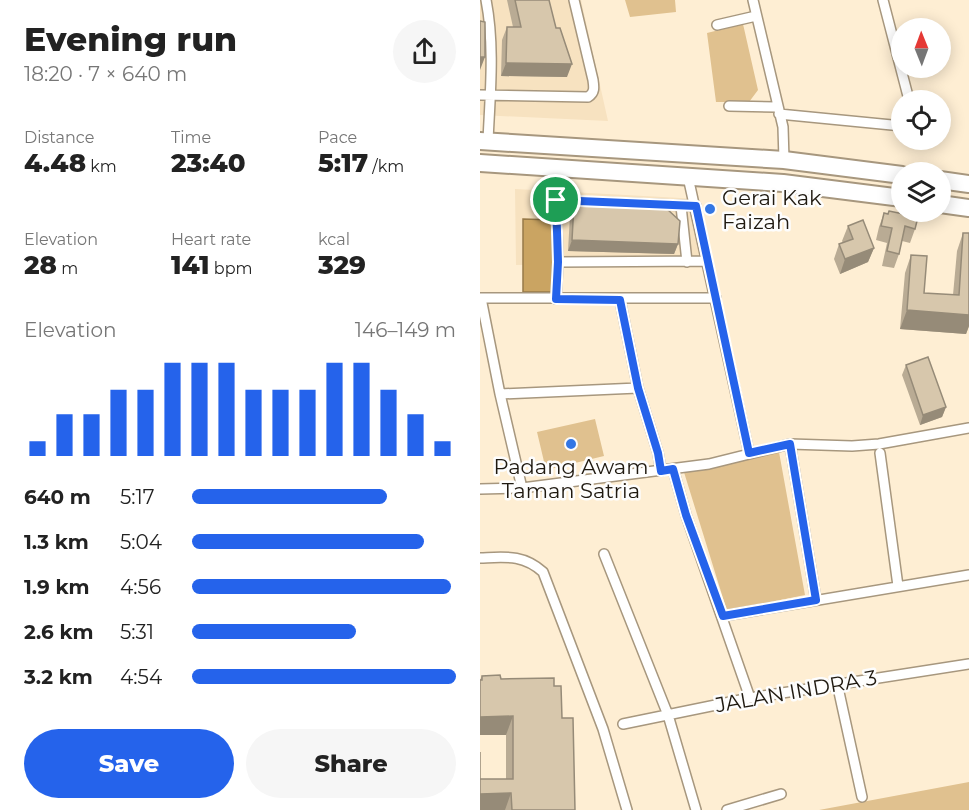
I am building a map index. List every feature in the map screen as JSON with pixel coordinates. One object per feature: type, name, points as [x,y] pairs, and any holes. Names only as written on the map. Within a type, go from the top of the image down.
[{"type":"highway","points":[[484,141],[784,160],[891,174]]},
{"type":"highway","points":[[480,163],[792,184],[891,197]]},
{"type":"highway","points":[[951,182],[969,184]]},
{"type":"highway","points":[[951,206],[969,208]]},
{"type":"street","points":[[484,141],[490,27],[486,0]]},
{"type":"street","points":[[485,95],[588,97],[593,91],[591,71],[574,0]]},
{"type":"street","points":[[753,0],[783,127],[784,160]]},
{"type":"street","points":[[883,0],[906,90]]},
{"type":"street","points":[[717,25],[756,16]]},
{"type":"street","points":[[729,106],[891,125]]},
{"type":"street","points":[[688,177],[749,453]]},
{"type":"street","points":[[539,200],[696,206]]},
{"type":"street","points":[[556,200],[558,262],[556,299]]},
{"type":"street","points":[[681,206],[687,262]]},
{"type":"street","points":[[558,262],[707,261]]},
{"type":"street","points":[[522,488],[481,298],[620,300],[716,298]]},
{"type":"street","points":[[620,300],[638,388],[658,453],[661,471]]},
{"type":"street","points":[[500,394],[638,388]]},
{"type":"street","points":[[480,489],[522,488],[661,471],[709,464],[790,444],[852,446],[879,444],[969,428]]},
{"type":"street","points":[[790,444],[816,600]]},
{"type":"street","points":[[880,453],[898,586]]},
{"type":"street","points":[[673,469],[686,515],[750,698]]},
{"type":"street","points":[[604,554],[668,715],[696,810]]},
{"type":"street","points":[[480,558],[515,557],[532,562],[543,572],[603,729],[627,810]]},
{"type":"street","points":[[723,616],[969,575]]},
{"type":"street","name":"JALAN INDRA 3","points":[[624,724],[750,698],[969,664]]},
{"type":"street","points":[[837,683],[862,797]]},
{"type":"street","points":[[727,810],[781,794]]},
{"type":"shaded area","points":[[480,0],[581,0],[608,121],[480,115]]},
{"type":"shaded area","points":[[625,0],[675,0],[676,12],[630,17]]},
{"type":"shaded area","points":[[743,24],[758,90],[749,102],[716,102],[707,33]]},
{"type":"shaded area","points":[[515,189],[699,199],[710,262],[516,265]]},
{"type":"shaded area","points":[[523,219],[554,220],[553,292],[523,292]]},
{"type":"shaded area","name":"Padang Awam Taman Satria","points":[[595,419],[604,456],[546,470],[537,432]]},
{"type":"shaded area","points":[[779,452],[805,595],[727,611],[683,469]]},
{"type":"shaded area","points":[[969,782],[969,810],[819,810]]},
{"type":"building","points":[[515,0],[549,0],[556,28],[560,28],[572,64],[506,63],[507,27],[521,27]]},
{"type":"building","points":[[480,21],[485,22],[485,57],[480,57]]},
{"type":"building","points":[[574,204],[667,209],[680,221],[678,244],[572,240]]},
{"type":"building","points":[[891,211],[891,222],[917,222],[915,229],[905,226],[899,254],[887,251],[892,228],[881,226],[884,213],[888,214]]},
{"type":"building","points":[[863,220],[874,248],[845,259],[839,244],[853,239],[848,226]]},
{"type":"building","points":[[963,233],[969,233],[969,315],[907,310],[911,255],[927,256],[924,293],[959,295]]},
{"type":"building","points":[[928,357],[946,407],[923,415],[906,365]]},
{"type":"building","points":[[500,675],[501,679],[554,678],[554,686],[561,686],[562,718],[573,718],[575,810],[512,810],[511,793],[480,794],[480,779],[513,779],[513,716],[480,717],[480,680],[482,676]]},
{"type":"place","name":"Gerai Kak Faizah","points":[[710,209]]},
{"type":"place","name":"Padang Awam Taman Satria","points":[[571,444]]},
{"type":"route","points":[[556,200],[696,206],[749,453],[790,444],[816,600],[723,616],[686,515],[673,469],[661,471],[658,453],[638,388],[620,300],[556,299],[558,262],[556,200]]}]
